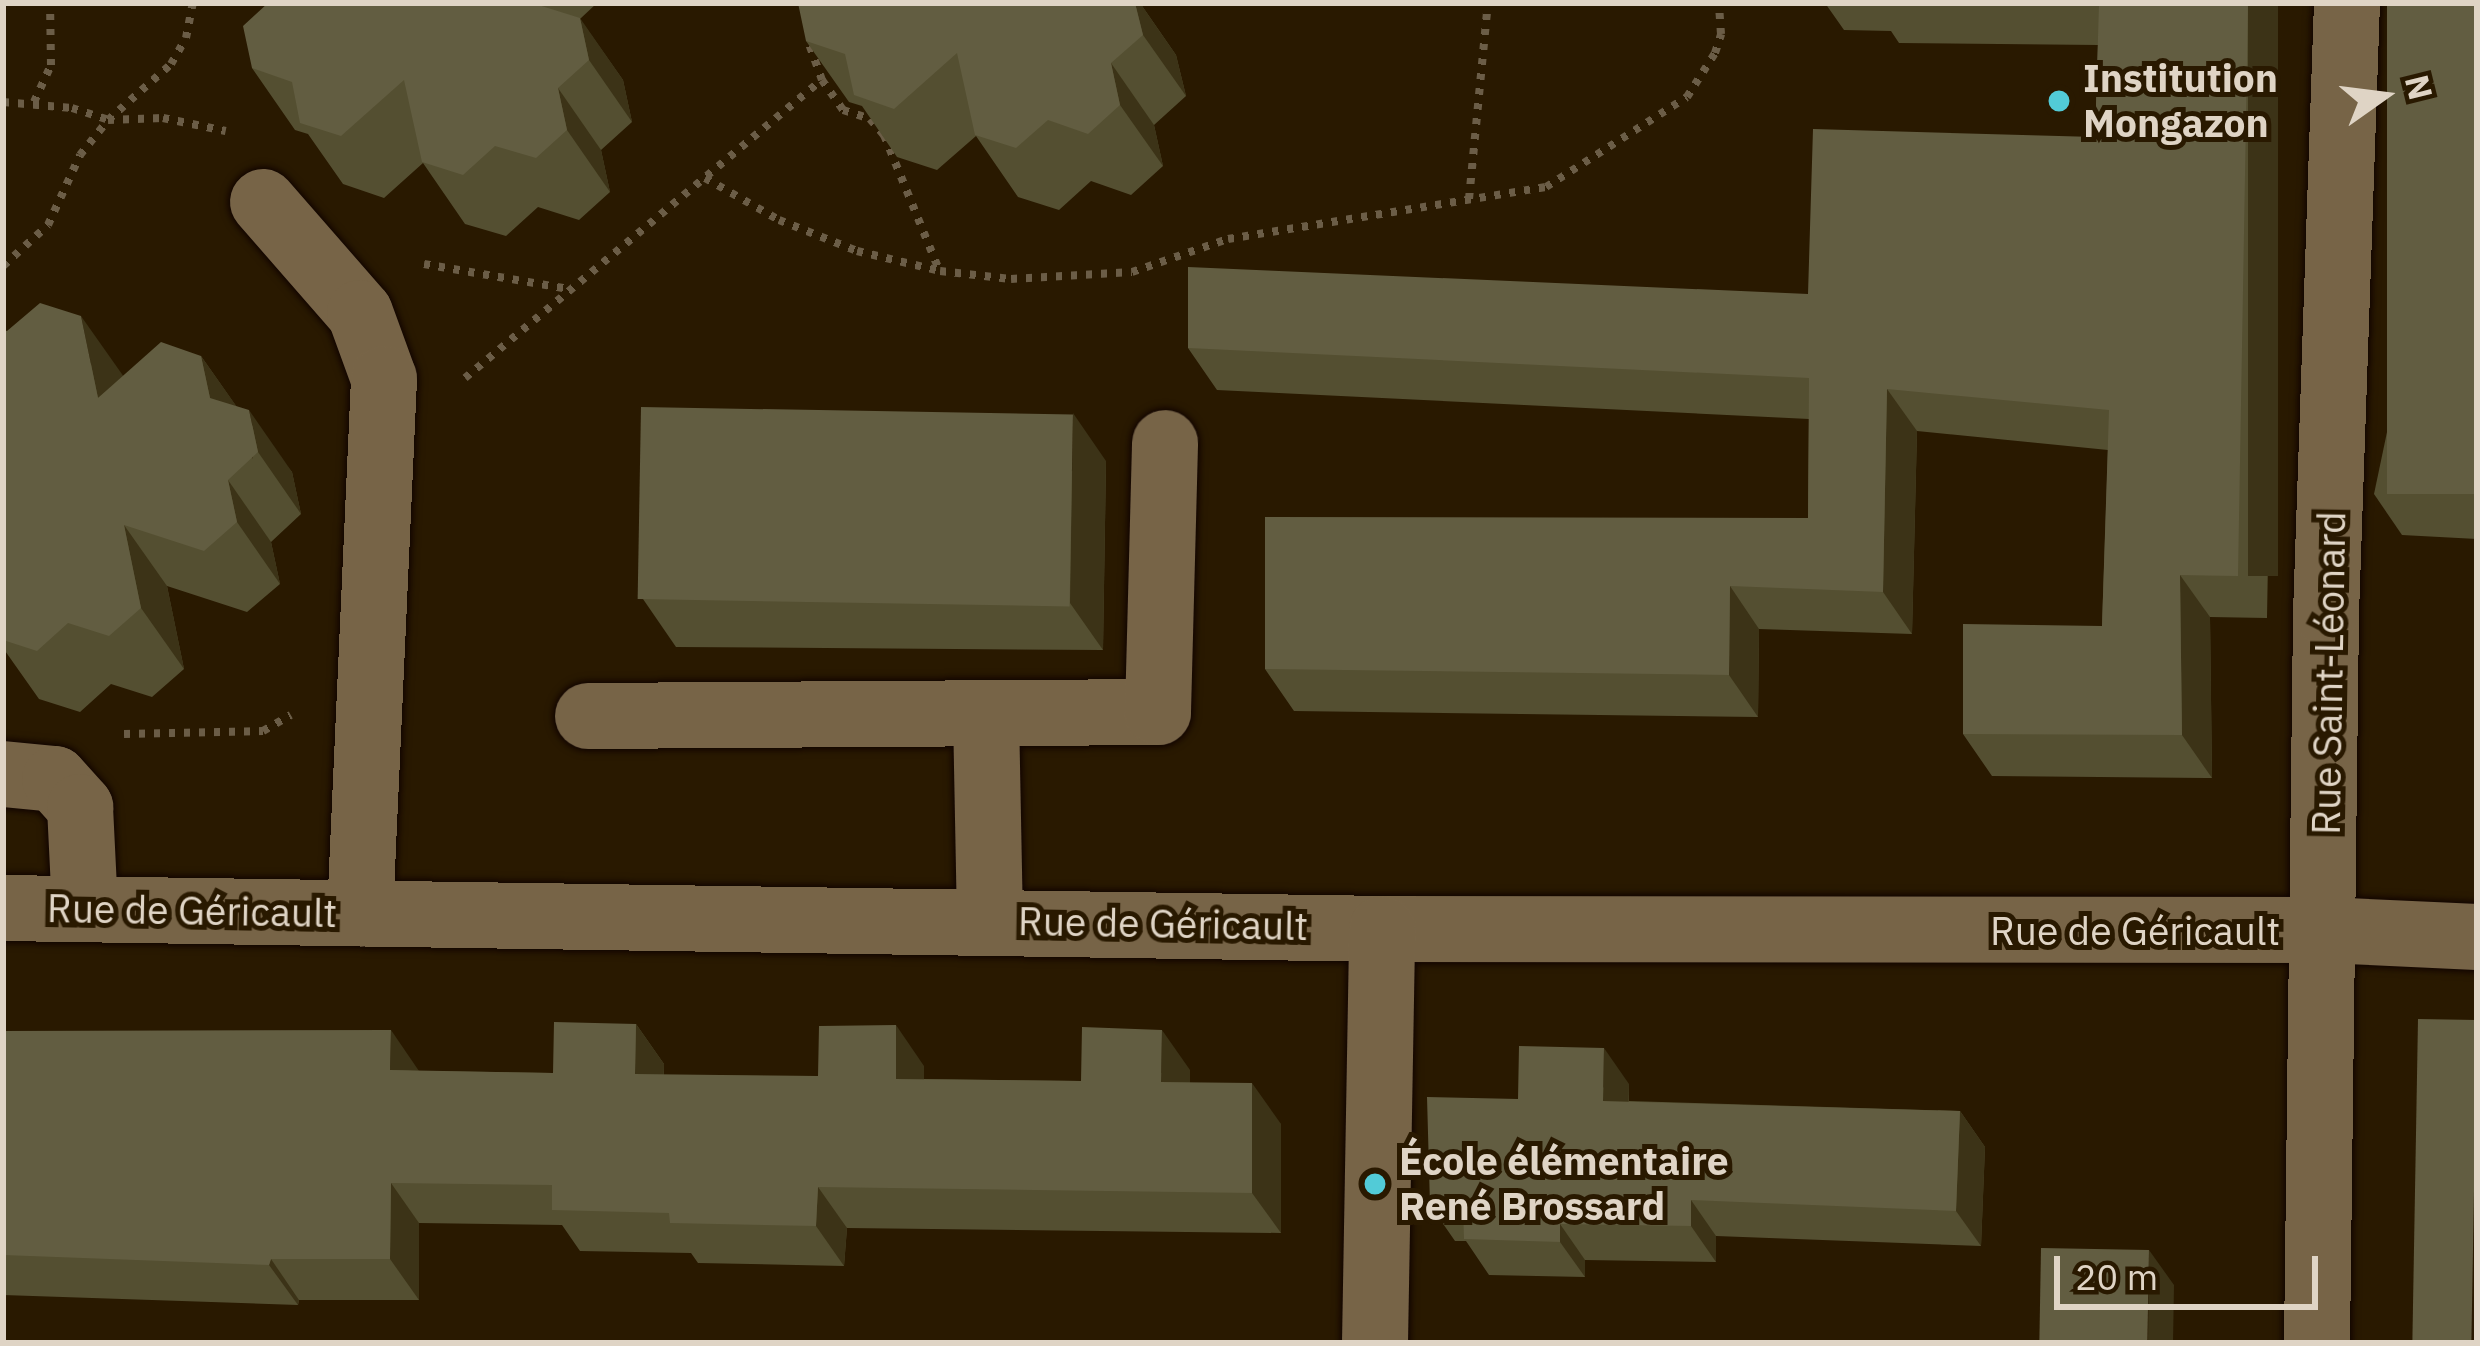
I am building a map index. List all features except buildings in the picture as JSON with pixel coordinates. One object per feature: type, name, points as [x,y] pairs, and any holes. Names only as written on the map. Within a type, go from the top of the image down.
[{"type":"street","name":"Rue Saint-Léonard","points":[[2318,1343],[2326,613],[2348,3]]},
{"type":"street","points":[[263,202],[371,332],[384,379],[360,913]]},
{"type":"street","points":[[588,716],[1158,712],[1165,443]]},
{"type":"street","points":[[986,714],[990,921]]},
{"type":"street","points":[[29,776],[80,807],[86,909]]},
{"type":"street","name":"Rue de Géricault","points":[[3,908],[1382,929],[2324,930],[2477,937]]},
{"type":"street","points":[[1375,1343],[1382,929]]},
{"type":"path","points":[[34,102],[50,65],[50,3]]},
{"type":"path","points":[[3,266],[48,225],[80,155],[108,120],[171,64],[186,38],[194,3]]},
{"type":"path","points":[[1469,199],[1488,3]]},
{"type":"path","points":[[705,178],[778,220],[857,251],[940,272],[1082,279],[1181,258],[1228,238],[1546,187],[1687,98],[1715,53],[1721,34],[1719,3]]},
{"type":"path","points":[[804,21],[822,80],[843,110],[870,118],[884,135],[940,272]]},
{"type":"path","points":[[384,433],[449,392],[822,80]]},
{"type":"path","points":[[29,776],[110,735],[263,731],[337,687],[372,676]]},
{"type":"place","name":"Institution Mongazon","points":[[2059,101]]},
{"type":"place","name":"École élémentaire René Brossard","points":[[1375,1184]]}]
